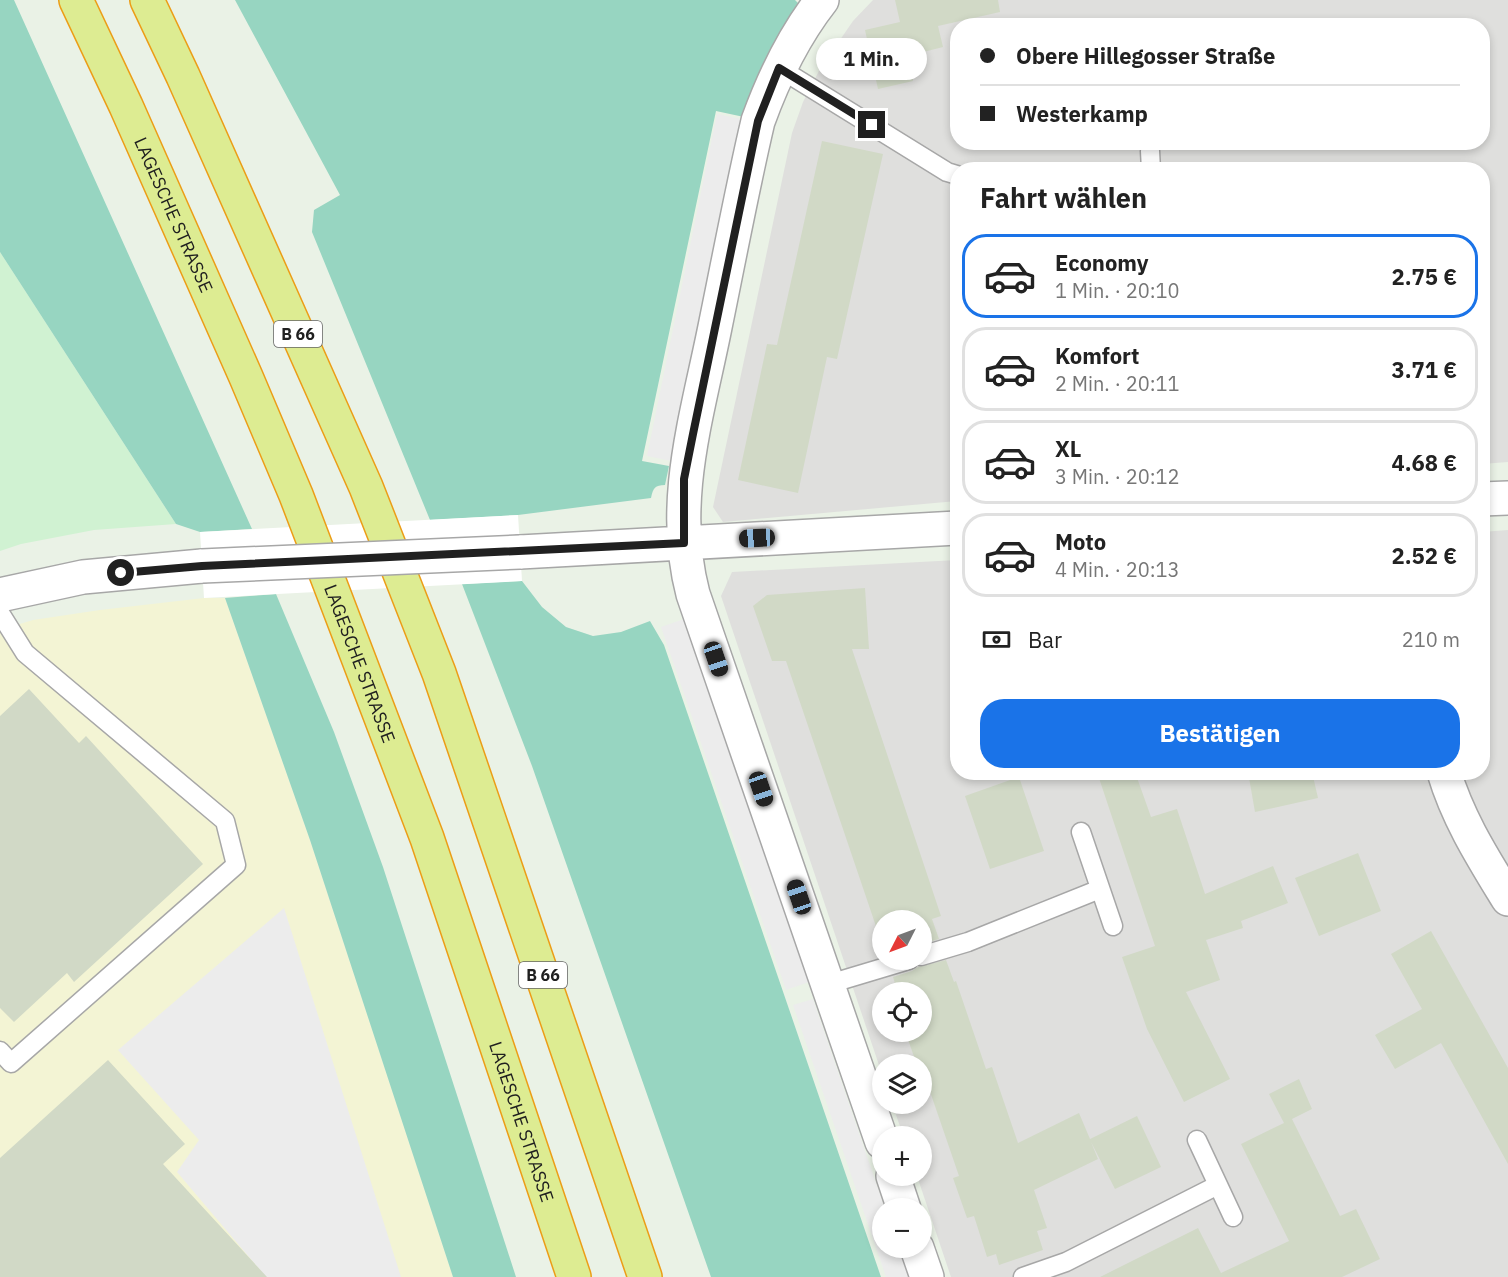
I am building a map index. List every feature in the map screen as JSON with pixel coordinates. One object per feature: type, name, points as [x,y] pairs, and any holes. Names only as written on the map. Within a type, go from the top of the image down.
[{"type":"highway","name":"LAGESCHE STRASSE","points":[[76,0],[126,106],[246,377],[300,506],[427,838],[574,1277]]},
{"type":"highway","name":"B 66","points":[[147,0],[366,487],[439,673],[645,1277]]},
{"type":"street","points":[[822,0],[803,24],[779,68],[755,132],[684,479],[685,565],[693,594],[877,1126]]},
{"type":"street","points":[[1490,499],[1508,498]]},
{"type":"street","points":[[0,596],[83,577],[202,566],[520,552],[950,528]]},
{"type":"street","points":[[1445,780],[1451,798],[1470,838],[1508,899]]},
{"type":"street","points":[[921,1258],[927,1277]]},
{"type":"lane","points":[[779,68],[950,173]]},
{"type":"lane","points":[[0,613],[25,653],[225,821],[236,866],[11,1063],[0,1051]]},
{"type":"lane","points":[[1081,832],[1113,926]]},
{"type":"lane","points":[[932,953],[968,942],[1100,889]]},
{"type":"lane","points":[[829,984],[876,970]]},
{"type":"lane","points":[[1197,1140],[1233,1217]]},
{"type":"lane","points":[[1023,1277],[1066,1262],[1218,1185]]},
{"type":"shaded area","points":[[0,0],[14,0],[252,529],[200,532],[176,524],[0,252]]},
{"type":"shaded area","points":[[235,0],[795,0],[798,3],[767,58],[744,117],[716,111],[642,461],[669,466],[665,485],[655,488],[651,498],[518,515],[430,520],[312,232],[314,210],[340,195]]},
{"type":"shaded area","points":[[873,0],[1508,0],[1508,462],[1490,463],[1490,162],[950,162],[950,502],[723,522],[713,507],[792,133],[803,102],[820,69],[853,21]]},
{"type":"shaded area","points":[[717,114],[746,120],[676,462],[647,456]]},
{"type":"shaded area","points":[[0,252],[176,524],[94,530],[21,544],[0,551]]},
{"type":"shaded area","points":[[1508,530],[1508,1277],[951,1277],[932,1221],[932,1198],[924,1198],[920,1186],[932,1186],[932,1126],[900,1126],[896,1114],[932,1114],[932,1054],[875,1054],[721,596],[732,572],[950,560],[950,780],[1490,780],[1490,531]]},
{"type":"shaded area","points":[[522,581],[542,607],[566,627],[593,636],[621,632],[650,621],[664,645],[872,1251],[872,1258],[874,1258],[881,1277],[711,1277],[532,766],[462,584]]},
{"type":"shaded area","points":[[276,594],[334,732],[383,867],[516,1277],[453,1277],[310,840],[225,598]]},
{"type":"shaded area","points":[[204,598],[225,598],[310,840],[453,1277],[0,1277],[0,630],[33,620]]},
{"type":"shaded area","points":[[684,619],[809,982],[786,990],[661,627]]},
{"type":"shaded area","points":[[284,908],[401,1277],[253,1277],[260,1270],[177,1172],[199,1140],[118,1050]]},
{"type":"shaded area","points":[[813,999],[872,1171],[872,1186],[877,1186],[881,1198],[872,1198],[872,1236],[793,1005]]},
{"type":"shaded area","points":[[880,1258],[902,1258],[909,1277],[886,1277]]},
{"type":"pier","points":[[518,515],[522,581],[204,598],[200,532]]},
{"type":"building","points":[[895,0],[998,0],[1000,12],[973,18],[950,18],[950,23],[938,26],[943,47],[908,56],[913,81],[878,89],[865,30],[900,22]]},
{"type":"building","points":[[822,141],[883,154],[837,359],[827,357],[798,493],[738,480],[767,344],[777,345]]},
{"type":"building","points":[[865,588],[869,649],[852,649],[941,916],[932,919],[932,910],[872,910],[872,915],[786,661],[772,661],[753,606],[767,595]]},
{"type":"building","points":[[29,689],[79,743],[86,736],[203,864],[74,982],[67,973],[14,1022],[0,1008],[0,716]]},
{"type":"building","points":[[1010,780],[1020,780],[1044,851],[990,869],[965,796]]},
{"type":"building","points":[[1100,780],[1138,780],[1151,817],[1177,809],[1205,894],[1273,866],[1288,903],[1241,921],[1243,928],[1206,940],[1220,980],[1186,992],[1230,1079],[1184,1102],[1147,1029],[1122,957],[1155,946]]},
{"type":"building","points":[[1249,780],[1314,780],[1318,798],[1255,812]]},
{"type":"building","points":[[1358,853],[1381,911],[1319,936],[1295,878]]},
{"type":"building","points":[[932,919],[939,939],[932,941]]},
{"type":"building","points":[[1431,931],[1508,1068],[1508,1164],[1441,1043],[1395,1069],[1375,1035],[1422,1009],[1391,954]]},
{"type":"building","points":[[946,960],[954,982],[956,981],[986,1069],[992,1067],[1018,1143],[1079,1113],[1090,1139],[1137,1116],[1161,1167],[1115,1189],[1091,1142],[1098,1159],[1034,1190],[1047,1228],[1037,1231],[1043,1250],[999,1265],[996,1254],[987,1257],[974,1216],[967,1218],[953,1178],[959,1176],[932,1097],[932,1054],[913,1054],[909,1042],[932,1042],[932,982],[895,982],[893,977],[914,970],[932,970],[932,964]]},
{"type":"building","points":[[108,1060],[185,1144],[163,1164],[267,1277],[0,1277],[0,1158]]},
{"type":"building","points":[[1299,1079],[1312,1109],[1292,1119],[1340,1216],[1356,1209],[1380,1259],[1342,1277],[1100,1277],[1198,1228],[1221,1273],[1289,1241],[1241,1144],[1284,1123],[1269,1094]]},
{"type":"route","points":[[121,573],[202,566],[684,543],[684,479],[752,143],[758,121],[779,68],[872,125]]}]
